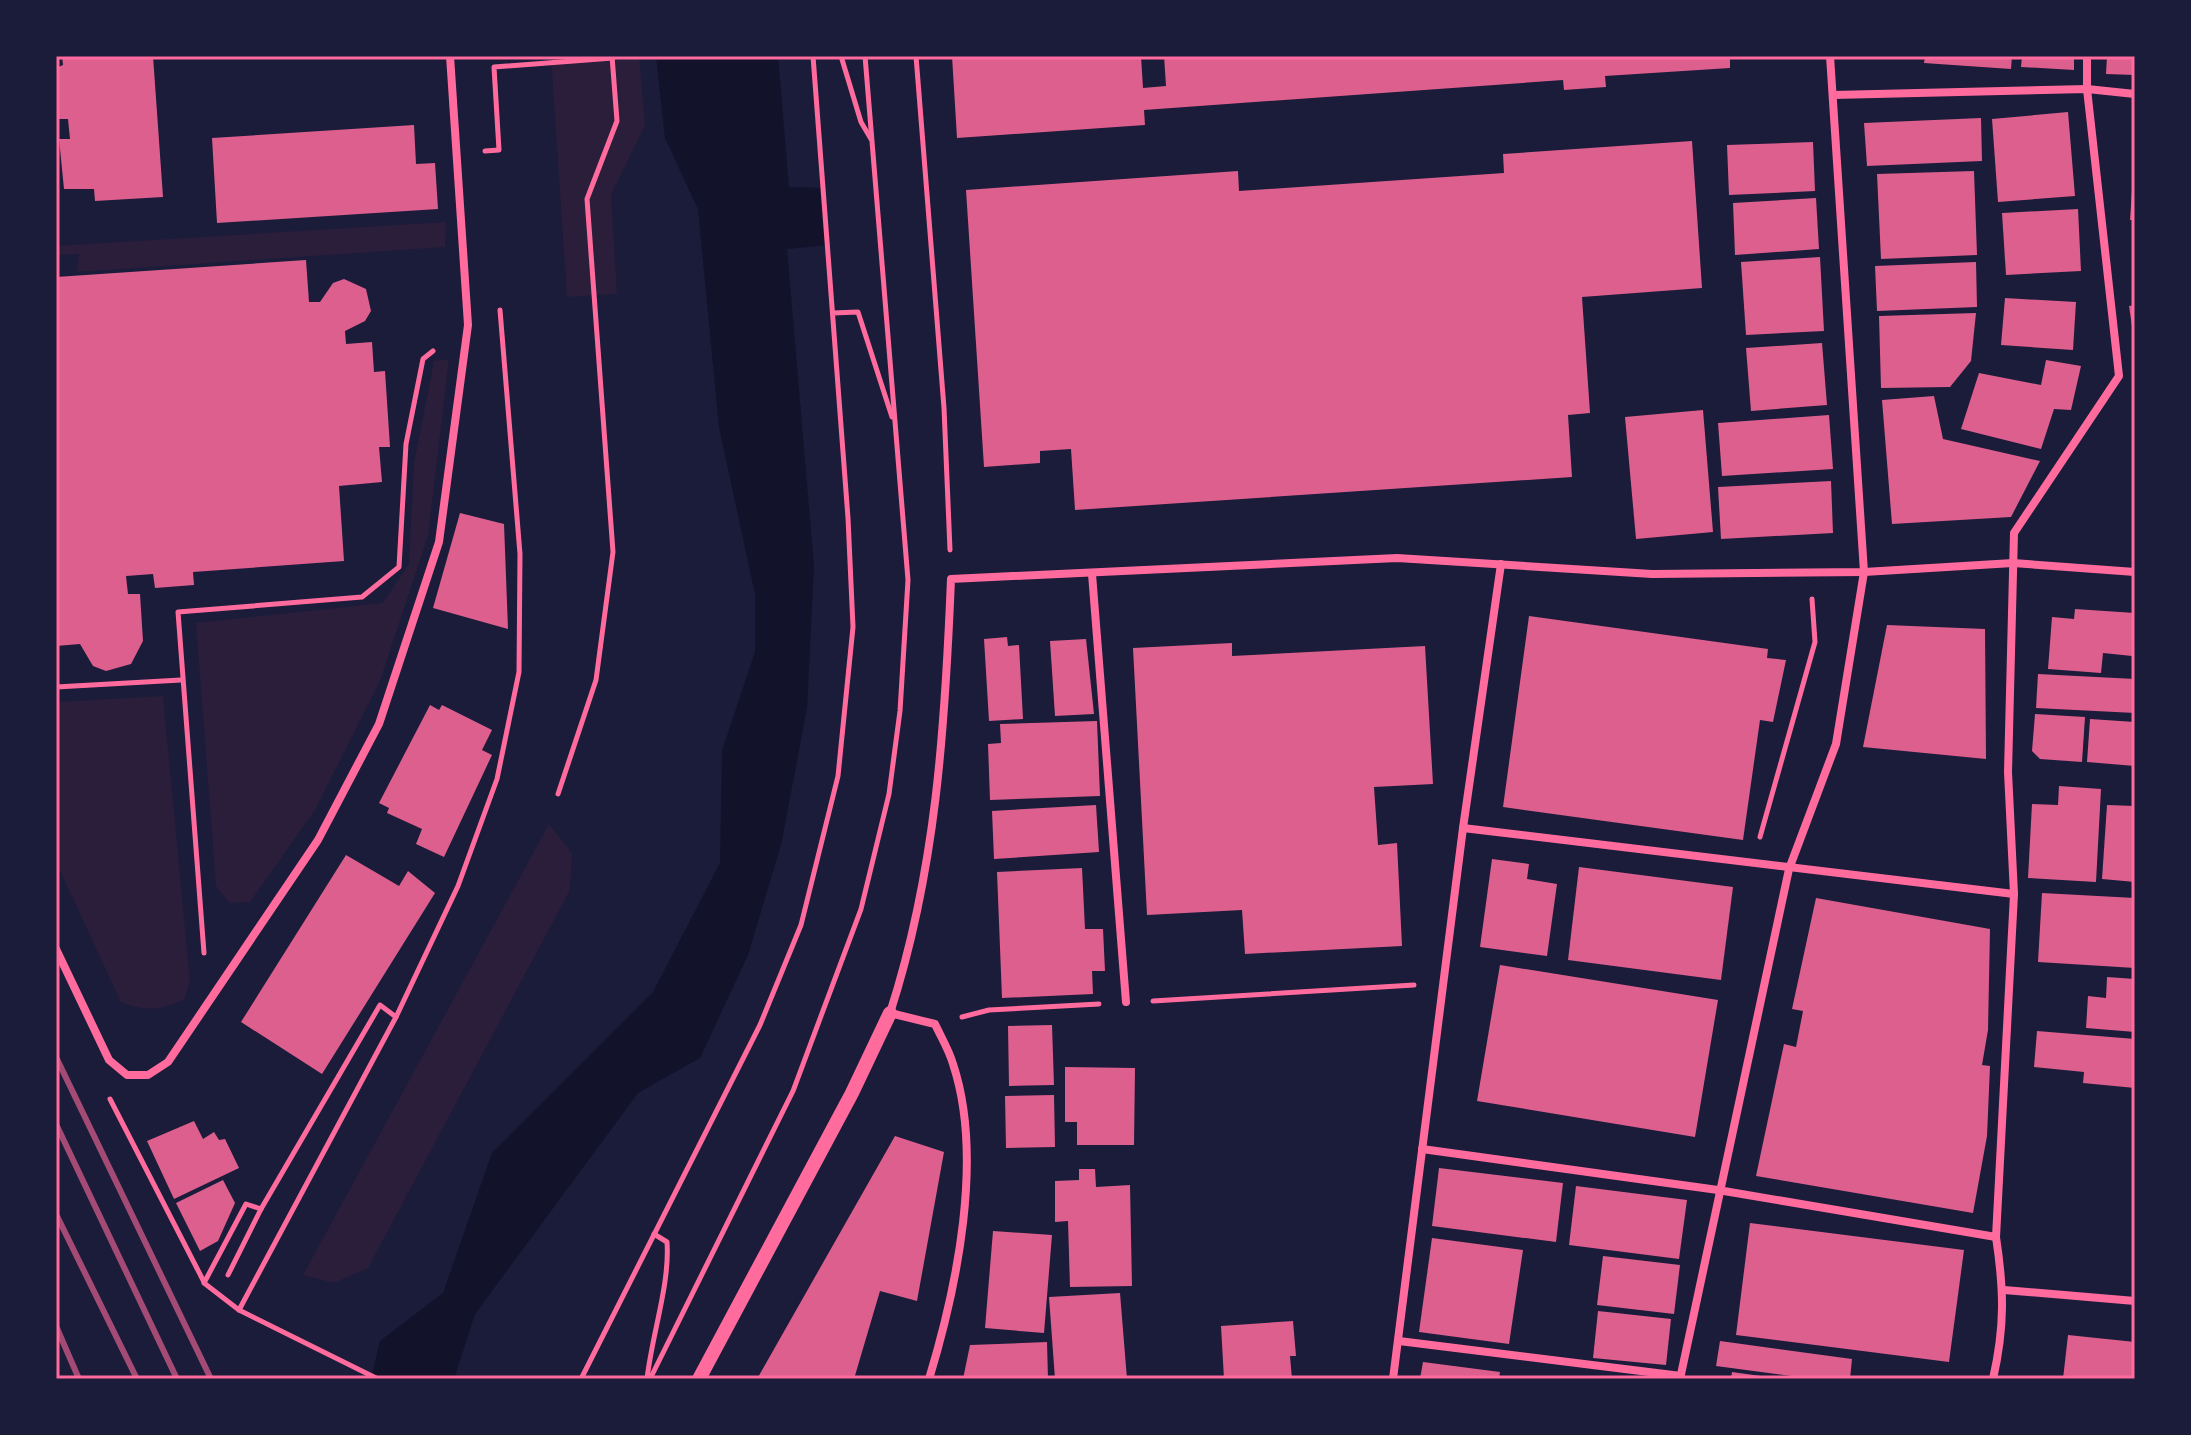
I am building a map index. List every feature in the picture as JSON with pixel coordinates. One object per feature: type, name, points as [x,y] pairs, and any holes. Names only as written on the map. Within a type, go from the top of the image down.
[{"type":"street","points":[[56,949],[109,1060],[127,1075],[148,1075],[168,1062],[318,840],[379,724],[439,542],[468,325],[450,56]]},
{"type":"street","points":[[1399,1341],[1681,1378],[1718,1190],[1789,869],[1836,744],[1864,572],[1830,56]]},
{"type":"street","points":[[1993,1379],[2003,1332],[2004,1290],[1996,1237],[2014,894],[2008,772],[2014,533],[2119,376],[2087,89],[2087,56]]},
{"type":"street","points":[[1833,95],[2087,89],[2135,94]]},
{"type":"street","points":[[699,1379],[852,1093],[890,1013],[913,943],[945,738],[951,579],[1397,558],[1652,574],[1864,572],[2013,563],[2135,572]]},
{"type":"street","points":[[1393,1379],[1463,828],[1501,564]]},
{"type":"street","points":[[1092,574],[1126,1002]]},
{"type":"street","points":[[1463,828],[2014,894]]},
{"type":"street","points":[[890,1013],[935,1024],[954,1065],[968,1148],[960,1249],[929,1379]]},
{"type":"street","points":[[1422,1149],[1718,1190],[1996,1237]]},
{"type":"street","points":[[2004,1290],[2135,1301]]},
{"type":"path","points":[[484,151],[499,150],[493,56]]},
{"type":"path","points":[[581,1379],[760,1025],[801,925],[838,776],[853,627],[813,56]]},
{"type":"path","points":[[841,56],[861,122],[872,139]]},
{"type":"path","points":[[648,1379],[793,1091],[861,909],[889,794],[900,711],[908,580],[865,56]]},
{"type":"path","points":[[916,56],[944,408],[951,579]]},
{"type":"path","points":[[494,67],[612,57],[617,121],[587,199],[613,552],[596,680],[558,794]]},
{"type":"path","points":[[482,135],[485,166]]},
{"type":"path","points":[[239,1310],[396,1017],[458,886],[497,779],[519,672],[520,554],[499,302]]},
{"type":"path","points":[[833,313],[858,312],[895,425]]},
{"type":"path","points":[[209,1005],[178,612],[362,597],[399,567],[406,444],[423,359],[468,325]]},
{"type":"path","points":[[56,687],[181,680]]},
{"type":"path","points":[[935,1024],[989,1010],[1443,983]]},
{"type":"path","points":[[228,1275],[261,1209],[380,1005],[396,1017]]},
{"type":"path","points":[[105,1088],[204,1283],[239,1310],[378,1379]]},
{"type":"path","points":[[204,1283],[246,1204],[261,1209]]},
{"type":"path","points":[[648,1379],[652,1335],[669,1267],[667,1242],[654,1234]]},
{"type":"shaded area","points":[[551,56],[639,56],[645,125],[611,195],[617,294],[567,297]]},
{"type":"shaded area","points":[[656,56],[778,56],[789,187],[824,188],[829,245],[787,249],[814,566],[807,708],[781,845],[748,955],[700,1058],[638,1093],[475,1314],[454,1379],[371,1379],[380,1341],[443,1293],[492,1153],[653,992],[720,863],[722,751],[755,652],[755,594],[719,427],[698,209],[665,138]]},
{"type":"shaded area","points":[[446,222],[445,247],[77,272],[79,254],[56,255],[56,246]]},
{"type":"shaded area","points":[[449,359],[428,536],[380,681],[315,810],[250,902],[229,903],[216,886],[196,623],[383,603],[409,564],[414,463],[434,361]]},
{"type":"shaded area","points":[[163,696],[190,981],[184,1000],[160,1008],[145,1008],[121,1002],[56,862],[56,702]]},
{"type":"shaded area","points":[[549,824],[572,853],[570,890],[368,1268],[334,1283],[303,1275]]},
{"type":"building","points":[[62,56],[153,56],[163,197],[95,201],[94,189],[64,189],[59,139],[70,139],[68,119],[59,119],[56,68],[63,65]]},
{"type":"building","points":[[952,56],[1141,56],[1143,88],[1166,86],[1164,56],[1730,56],[1730,68],[1605,76],[1606,87],[1564,90],[1563,80],[1144,110],[1145,125],[957,138]]},
{"type":"building","points":[[1925,56],[2012,56],[2011,69],[1924,63]]},
{"type":"building","points":[[2022,56],[2074,56],[2074,70],[2021,67]]},
{"type":"building","points":[[2107,56],[2135,56],[2135,75],[2106,74]]},
{"type":"building","points":[[2068,112],[2075,196],[1998,202],[1992,119]]},
{"type":"building","points":[[1981,118],[1982,161],[1867,166],[1864,123]]},
{"type":"building","points":[[414,125],[416,164],[435,163],[438,209],[217,223],[212,138]]},
{"type":"building","points":[[1692,141],[1702,288],[1582,297],[1590,413],[1568,415],[1572,477],[1075,510],[1071,449],[1040,451],[1040,463],[984,467],[966,190],[1238,171],[1239,191],[1504,173],[1503,154]]},
{"type":"building","points":[[1813,142],[1815,191],[1729,195],[1727,145]]},
{"type":"building","points":[[1974,171],[1977,255],[1881,259],[1877,174]]},
{"type":"building","points":[[2133,176],[2135,220],[2130,220]]},
{"type":"building","points":[[1816,198],[1819,249],[1735,255],[1733,203]]},
{"type":"building","points":[[2078,209],[2081,271],[2006,275],[2002,213]]},
{"type":"building","points":[[1820,257],[1824,331],[1746,335],[1741,262]]},
{"type":"building","points":[[306,260],[309,302],[320,302],[333,283],[344,279],[366,289],[371,311],[365,321],[345,331],[346,344],[372,342],[374,372],[385,371],[390,447],[379,447],[382,482],[339,486],[344,561],[193,572],[194,585],[155,588],[153,574],[126,576],[128,594],[140,594],[143,641],[131,664],[106,671],[93,666],[80,644],[56,646],[56,277]]},
{"type":"building","points":[[1976,262],[1977,307],[1877,311],[1875,266]]},
{"type":"building","points":[[2005,298],[2076,302],[2073,350],[2001,345]]},
{"type":"building","points":[[2135,305],[2135,333],[2133,333],[2129,306]]},
{"type":"building","points":[[1976,313],[1971,361],[1950,387],[1881,388],[1879,316]]},
{"type":"building","points":[[1822,343],[1827,405],[1751,411],[1746,348]]},
{"type":"building","points":[[2046,360],[2081,366],[2071,410],[2054,409],[2041,449],[1961,429],[1979,373],[2041,385]]},
{"type":"building","points":[[1934,396],[1943,439],[2040,461],[2011,517],[1892,524],[1882,400]]},
{"type":"building","points":[[1703,410],[1713,532],[1636,539],[1625,417]]},
{"type":"building","points":[[1829,415],[1833,469],[1722,476],[1718,423]]},
{"type":"building","points":[[1831,481],[1833,533],[1721,539],[1718,487]]},
{"type":"building","points":[[460,513],[504,524],[508,629],[433,608]]},
{"type":"building","points":[[2075,609],[2135,613],[2132,656],[2103,653],[2101,673],[2048,669],[2052,617],[2074,619]]},
{"type":"building","points":[[1529,616],[1768,649],[1767,658],[1786,660],[1773,722],[1760,720],[1743,840],[1503,807]]},
{"type":"building","points":[[1887,625],[1985,629],[1986,759],[1863,747]]},
{"type":"building","points":[[1007,637],[1008,646],[1019,645],[1023,719],[989,721],[984,639]]},
{"type":"building","points":[[1086,639],[1094,714],[1055,716],[1050,641]]},
{"type":"building","points":[[1232,643],[1232,656],[1425,646],[1433,784],[1374,787],[1378,845],[1397,843],[1402,946],[1245,954],[1242,910],[1147,915],[1133,648]]},
{"type":"building","points":[[2038,674],[2135,679],[2135,713],[2036,708]]},
{"type":"building","points":[[430,705],[439,710],[442,705],[492,730],[482,750],[492,755],[444,857],[416,844],[422,829],[387,813],[389,808],[379,803]]},
{"type":"building","points":[[2035,714],[2085,717],[2082,762],[2040,759],[2032,751]]},
{"type":"building","points":[[2090,719],[2135,722],[2135,766],[2087,762]]},
{"type":"building","points":[[1097,721],[1100,796],[990,800],[988,744],[1001,743],[1000,724]]},
{"type":"building","points":[[2059,786],[2101,789],[2096,882],[2028,878],[2032,804],[2058,805]]},
{"type":"building","points":[[1096,805],[1099,852],[994,859],[992,811]]},
{"type":"building","points":[[2107,805],[2135,806],[2135,882],[2102,879]]},
{"type":"building","points":[[346,855],[399,886],[408,871],[435,893],[322,1074],[241,1022]]},
{"type":"building","points":[[1492,859],[1529,864],[1527,879],[1557,884],[1547,956],[1480,947]]},
{"type":"building","points":[[1579,867],[1733,887],[1721,980],[1568,960]]},
{"type":"building","points":[[1082,868],[1085,929],[1103,929],[1105,971],[1092,971],[1093,994],[1002,998],[997,872]]},
{"type":"building","points":[[2042,893],[2135,898],[2135,968],[2038,962]]},
{"type":"building","points":[[1816,898],[1990,929],[1988,1030],[1982,1065],[1990,1066],[1987,1136],[1973,1213],[1756,1176],[1784,1044],[1796,1047],[1803,1011],[1792,1009]]},
{"type":"building","points":[[1500,965],[1718,1000],[1695,1137],[1477,1101]]},
{"type":"building","points":[[2107,977],[2135,979],[2135,1032],[2086,1028],[2088,996],[2106,998]]},
{"type":"building","points":[[1052,1025],[1054,1085],[1009,1086],[1008,1026]]},
{"type":"building","points":[[2037,1031],[2135,1039],[2135,1088],[2083,1083],[2084,1072],[2034,1067]]},
{"type":"building","points":[[1065,1067],[1135,1068],[1134,1145],[1077,1145],[1077,1122],[1065,1122]]},
{"type":"building","points":[[1054,1095],[1055,1147],[1006,1148],[1005,1096]]},
{"type":"building","points":[[194,1121],[203,1139],[214,1132],[219,1140],[225,1139],[239,1168],[174,1199],[147,1141]]},
{"type":"building","points":[[895,1136],[944,1152],[917,1301],[880,1291],[854,1379],[757,1379]]},
{"type":"building","points":[[1439,1168],[1563,1183],[1556,1242],[1432,1226]]},
{"type":"building","points":[[1079,1169],[1095,1169],[1096,1187],[1130,1185],[1132,1286],[1070,1287],[1068,1221],[1055,1222],[1055,1181],[1079,1180]]},
{"type":"building","points":[[223,1180],[235,1203],[218,1241],[200,1251],[176,1203]]},
{"type":"building","points":[[1576,1186],[1687,1200],[1679,1259],[1569,1245]]},
{"type":"building","points":[[1750,1223],[1964,1250],[1949,1362],[1736,1335]]},
{"type":"building","points":[[993,1231],[1052,1235],[1044,1333],[985,1328]]},
{"type":"building","points":[[1432,1238],[1523,1250],[1509,1344],[1419,1332]]},
{"type":"building","points":[[1603,1256],[1680,1265],[1674,1314],[1597,1305]]},
{"type":"building","points":[[1120,1293],[1127,1379],[1055,1379],[1049,1297]]},
{"type":"building","points":[[1598,1311],[1671,1319],[1666,1365],[1593,1358]]},
{"type":"building","points":[[1293,1321],[1296,1356],[1290,1356],[1292,1379],[1224,1379],[1221,1326]]},
{"type":"building","points":[[2068,1335],[2135,1342],[2135,1379],[2063,1379]]},
{"type":"building","points":[[1720,1341],[1852,1359],[1850,1379],[1814,1379],[1716,1366]]},
{"type":"building","points":[[1047,1342],[1048,1379],[963,1379],[970,1345]]},
{"type":"building","points":[[1423,1362],[1500,1372],[1499,1379],[1420,1379]]},
{"type":"building","points":[[1732,1372],[1768,1377],[1768,1379],[1731,1379]]},
{"type":"railway","points":[[56,1057],[211,1379]]},
{"type":"railway","points":[[56,1124],[177,1379]]},
{"type":"railway","points":[[56,1214],[137,1379]]},
{"type":"railway","points":[[56,1326],[79,1379]]}]
